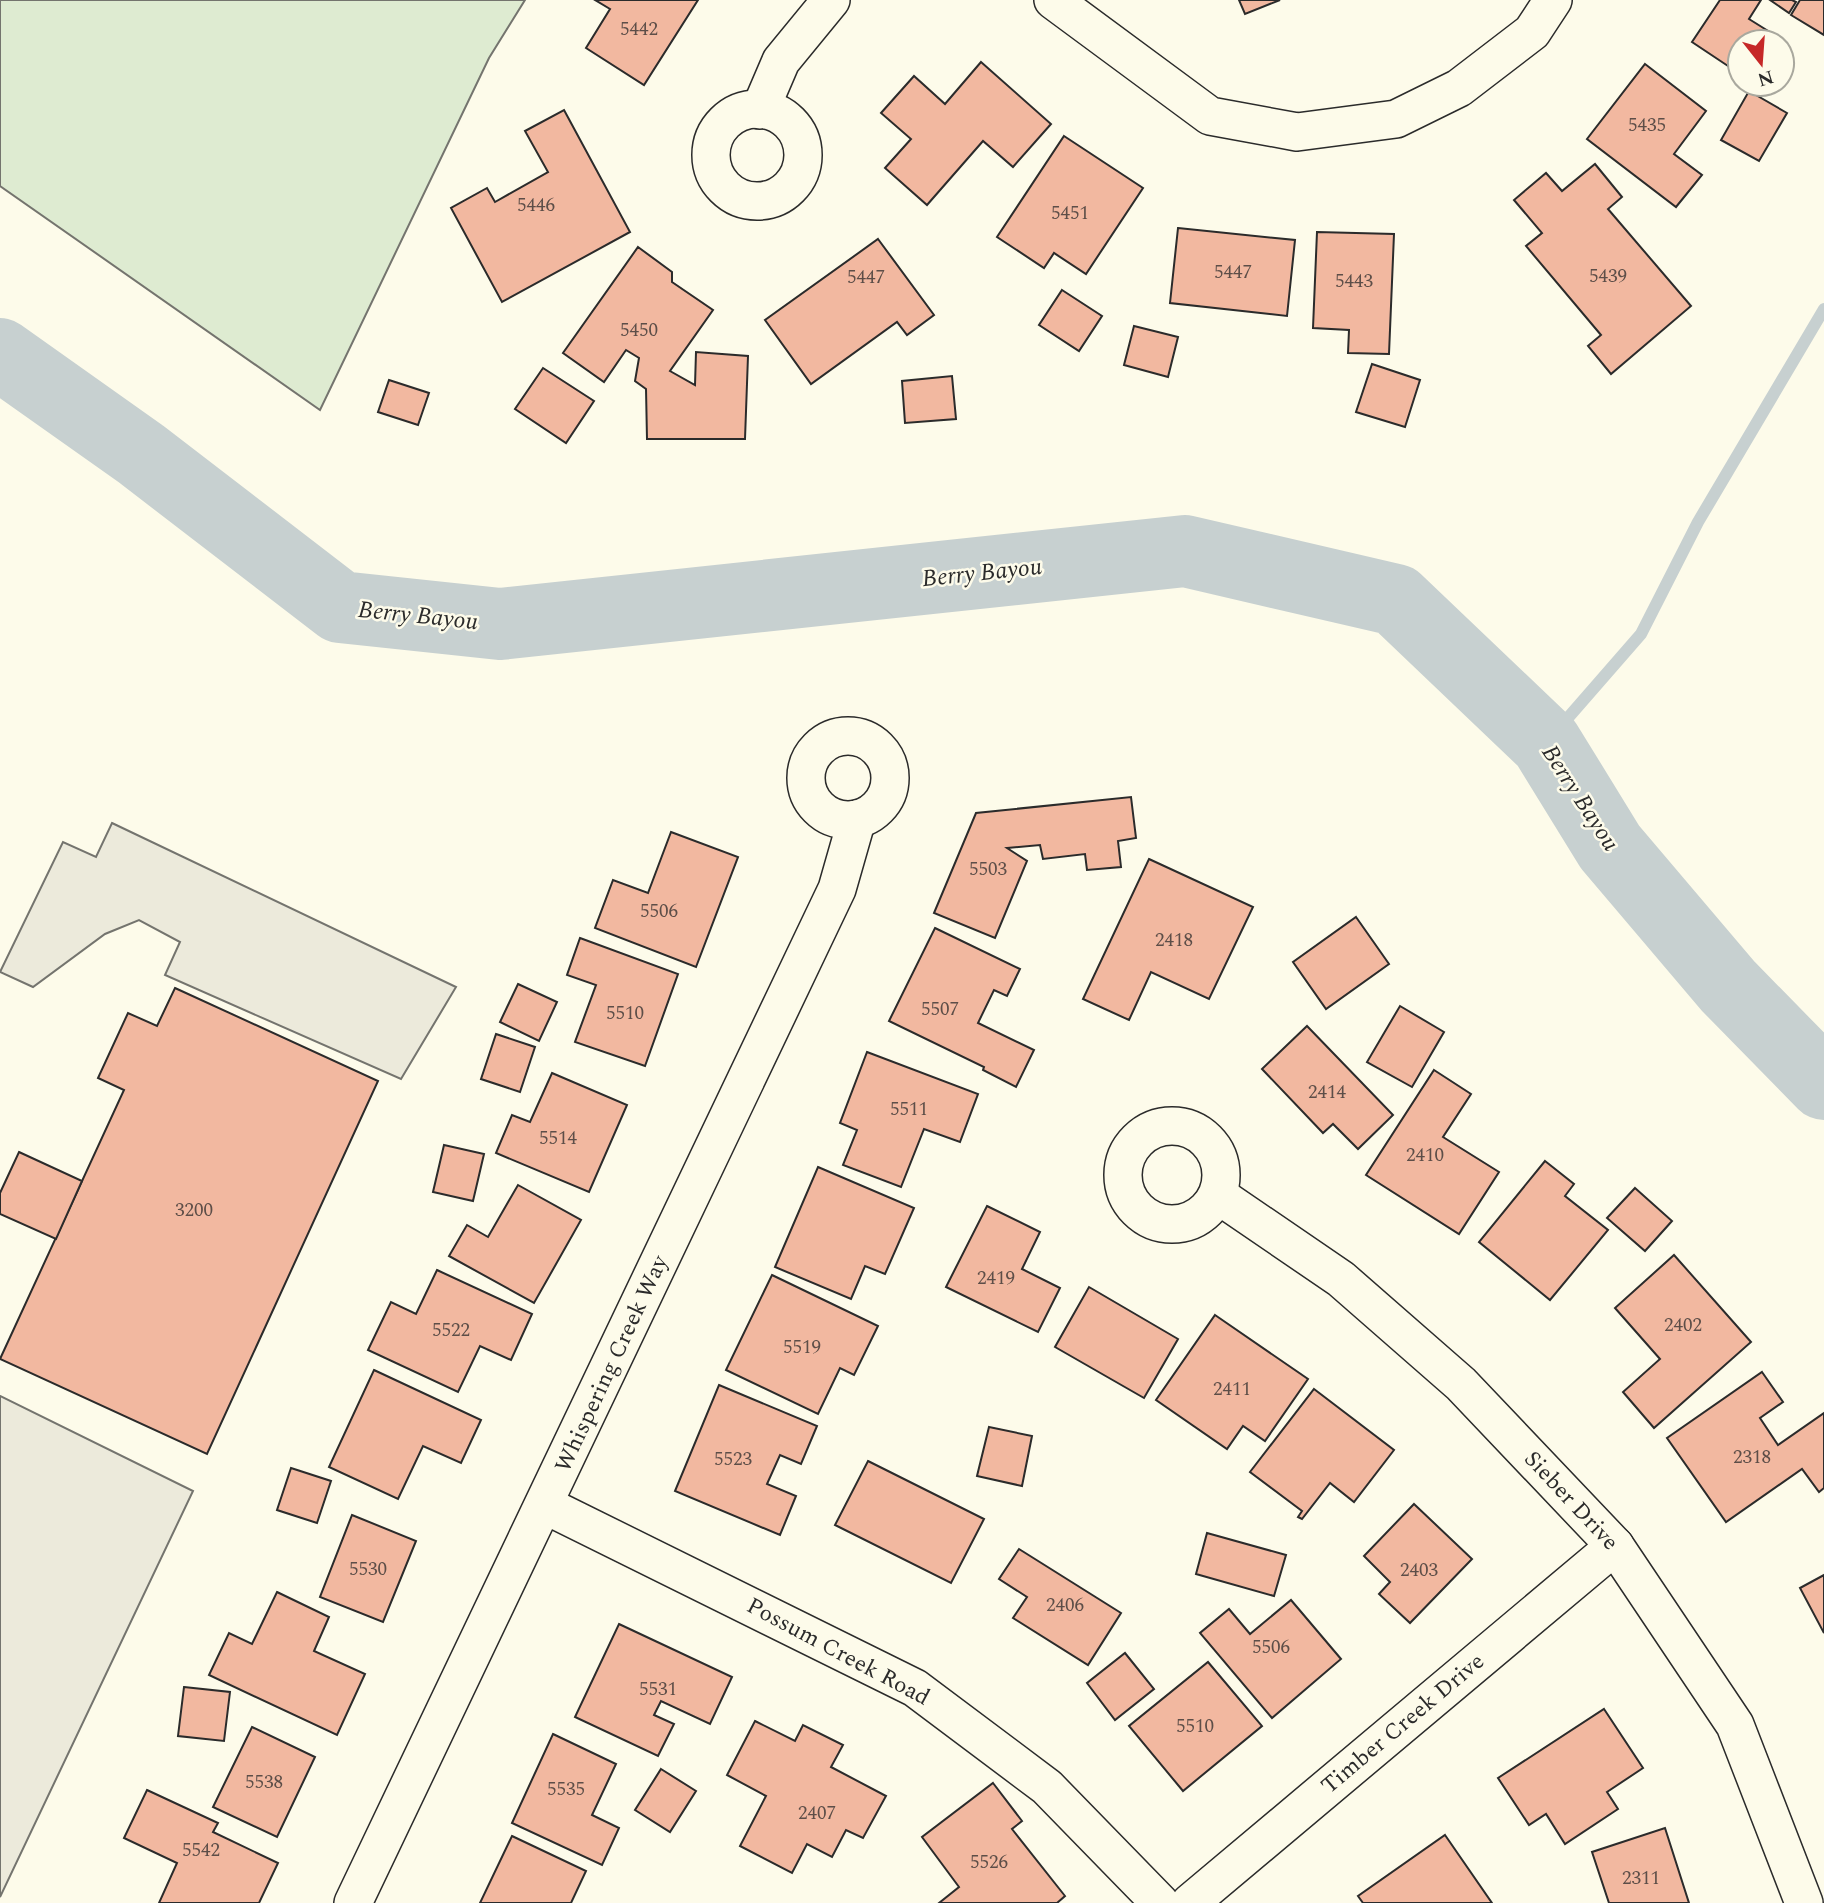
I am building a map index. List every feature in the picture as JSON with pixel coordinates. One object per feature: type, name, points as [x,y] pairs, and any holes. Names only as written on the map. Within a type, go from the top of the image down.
[{"type":"street","points":[[760,110],[781,61],[831,0]]},
{"type":"street","points":[[1053,0],[1210,116],[1297,132],[1396,119],[1459,88],[1532,32],[1553,0]]},
{"type":"street","name":"Whispering Creek Way","points":[[353,1903],[838,888],[857,819]]},
{"type":"street","name":"Sieber Drive","points":[[1218,1195],[1341,1279],[1461,1384],[1615,1546],[1735,1725],[1804,1903]]},
{"type":"street","name":"Possum Creek Road","points":[[545,1506],[915,1688],[1047,1787],[1160,1903]]},
{"type":"street","name":"Timber Creek Drive","points":[[1190,1903],[1615,1546]]},
{"type":"green space","points":[[0,0],[525,0],[489,58],[320,410],[0,186]]},
{"type":"shaded area","points":[[112,823],[456,987],[401,1079],[165,975],[180,942],[139,920],[105,934],[33,987],[0,972],[63,842],[96,857]]},
{"type":"shaded area","points":[[0,1396],[193,1491],[0,1897]]},
{"type":"building","points":[[595,0],[698,0],[644,85],[586,48],[610,9]]},
{"type":"building","points":[[1239,0],[1280,0],[1245,14]]},
{"type":"building","points":[[1720,0],[1761,0],[1749,19],[1763,28],[1726,28],[1726,65],[1692,42]]},
{"type":"building","points":[[1770,0],[1792,0],[1796,2],[1789,13]]},
{"type":"building","points":[[1800,0],[1824,0],[1824,35],[1791,15]]},
{"type":"building","points":[[981,62],[1051,124],[1013,167],[983,141],[927,205],[885,168],[911,139],[881,113],[914,76],[945,104]]},
{"type":"building","points":[[1645,64],[1706,111],[1674,154],[1702,175],[1676,207],[1587,139]]},
{"type":"building","points":[[1745,98],[1761,98],[1787,113],[1759,161],[1721,140]]},
{"type":"building","points":[[564,110],[630,232],[502,302],[451,208],[487,188],[495,202],[548,172],[525,131]]},
{"type":"building","points":[[1064,136],[1143,188],[1086,274],[1054,253],[1044,268],[997,237]]},
{"type":"building","points":[[1595,164],[1622,197],[1608,209],[1691,306],[1611,374],[1588,346],[1601,335],[1526,246],[1542,233],[1514,200],[1546,173],[1562,191]]},
{"type":"building","points":[[1178,228],[1295,240],[1287,316],[1170,303]]},
{"type":"building","points":[[1317,232],[1394,234],[1389,354],[1348,353],[1349,330],[1313,328]]},
{"type":"building","points":[[878,239],[934,315],[907,335],[897,322],[811,384],[765,320]]},
{"type":"building","points":[[638,247],[672,272],[672,282],[713,310],[670,371],[695,385],[696,352],[748,356],[745,439],[647,439],[646,389],[635,381],[639,358],[626,350],[604,382],[563,353]]},
{"type":"building","points":[[1062,290],[1102,316],[1079,351],[1039,325]]},
{"type":"building","points":[[1134,326],[1178,337],[1168,377],[1124,365]]},
{"type":"building","points":[[1372,364],[1420,380],[1405,427],[1356,412]]},
{"type":"building","points":[[543,368],[594,401],[566,443],[515,409]]},
{"type":"building","points":[[952,376],[956,419],[905,423],[902,381]]},
{"type":"building","points":[[389,380],[429,393],[418,425],[378,412]]},
{"type":"building","points":[[1131,797],[1136,838],[1118,841],[1121,867],[1087,870],[1085,854],[1043,859],[1040,845],[1007,848],[1027,861],[995,938],[934,913],[976,813]]},
{"type":"building","points":[[671,832],[738,857],[696,967],[595,928],[613,880],[648,893]]},
{"type":"building","points":[[1149,859],[1253,907],[1209,999],[1151,972],[1129,1020],[1083,999]]},
{"type":"building","points":[[1356,917],[1389,964],[1326,1009],[1293,962]]},
{"type":"building","points":[[935,928],[1020,969],[1007,996],[994,990],[978,1023],[1034,1050],[1016,1087],[983,1070],[984,1067],[889,1021]]},
{"type":"building","points":[[580,938],[678,974],[645,1066],[575,1042],[596,985],[567,975]]},
{"type":"building","points":[[518,984],[557,1002],[539,1041],[500,1022]]},
{"type":"building","points":[[175,988],[378,1081],[207,1454],[0,1359],[124,1090],[98,1078],[128,1013],[157,1026]]},
{"type":"building","points":[[1400,1006],[1444,1032],[1412,1087],[1367,1062]]},
{"type":"building","points":[[1307,1026],[1393,1115],[1358,1149],[1333,1124],[1323,1133],[1262,1069]]},
{"type":"building","points":[[496,1034],[535,1047],[520,1092],[481,1079]]},
{"type":"building","points":[[867,1052],[978,1094],[960,1142],[924,1129],[901,1187],[843,1165],[857,1130],[840,1123]]},
{"type":"building","points":[[1434,1070],[1471,1094],[1443,1137],[1499,1172],[1459,1234],[1366,1175]]},
{"type":"building","points":[[552,1073],[627,1105],[589,1192],[496,1153],[512,1115],[530,1122]]},
{"type":"building","points":[[444,1145],[484,1154],[473,1201],[433,1192]]},
{"type":"building","points":[[19,1152],[82,1181],[56,1239],[0,1214],[0,1193]]},
{"type":"building","points":[[1545,1161],[1574,1184],[1565,1196],[1608,1230],[1550,1300],[1479,1242]]},
{"type":"building","points":[[818,1167],[914,1208],[885,1274],[865,1266],[851,1299],[775,1267]]},
{"type":"building","points":[[518,1185],[581,1220],[534,1303],[449,1256],[467,1225],[488,1237]]},
{"type":"building","points":[[1635,1188],[1672,1221],[1645,1251],[1607,1218]]},
{"type":"building","points":[[987,1206],[1040,1232],[1022,1269],[1060,1288],[1038,1332],[946,1287]]},
{"type":"building","points":[[1674,1255],[1751,1342],[1654,1428],[1623,1392],[1660,1359],[1615,1308]]},
{"type":"building","points":[[437,1270],[532,1314],[511,1360],[480,1346],[458,1392],[368,1350],[391,1302],[416,1314]]},
{"type":"building","points":[[772,1275],[878,1326],[854,1375],[840,1368],[818,1414],[726,1370]]},
{"type":"building","points":[[1089,1287],[1178,1339],[1144,1398],[1055,1347]]},
{"type":"building","points":[[1215,1315],[1308,1379],[1265,1441],[1243,1426],[1227,1449],[1156,1400]]},
{"type":"building","points":[[374,1370],[481,1420],[461,1463],[423,1446],[398,1499],[329,1467]]},
{"type":"building","points":[[1762,1372],[1783,1402],[1760,1418],[1778,1445],[1824,1413],[1824,1488],[1819,1492],[1802,1469],[1726,1522],[1667,1438]]},
{"type":"building","points":[[719,1385],[817,1426],[801,1464],[780,1455],[767,1484],[796,1496],[780,1535],[675,1491]]},
{"type":"building","points":[[1314,1389],[1394,1450],[1354,1502],[1330,1483],[1302,1519],[1298,1517],[1302,1511],[1250,1472]]},
{"type":"building","points":[[989,1427],[1032,1436],[1022,1486],[977,1476]]},
{"type":"building","points":[[868,1461],[984,1519],[951,1583],[835,1525]]},
{"type":"building","points":[[291,1468],[331,1481],[317,1523],[277,1510]]},
{"type":"building","points":[[1414,1504],[1472,1559],[1410,1623],[1379,1594],[1390,1582],[1364,1556]]},
{"type":"building","points":[[352,1515],[416,1541],[383,1622],[320,1597]]},
{"type":"building","points":[[1207,1533],[1286,1555],[1274,1596],[1196,1574]]},
{"type":"building","points":[[1019,1549],[1121,1613],[1088,1665],[1013,1618],[1027,1597],[999,1579]]},
{"type":"building","points":[[1824,1575],[1824,1633],[1800,1588]]},
{"type":"building","points":[[277,1592],[329,1617],[314,1651],[365,1674],[337,1735],[209,1675],[229,1633],[252,1644]]},
{"type":"building","points":[[1291,1600],[1341,1659],[1272,1718],[1200,1633],[1229,1609],[1250,1634]]},
{"type":"building","points":[[619,1624],[732,1677],[710,1724],[661,1701],[654,1715],[674,1724],[658,1756],[575,1717]]},
{"type":"building","points":[[1125,1653],[1154,1689],[1115,1720],[1087,1683]]},
{"type":"building","points":[[1208,1662],[1262,1726],[1183,1791],[1129,1726]]},
{"type":"building","points":[[184,1687],[230,1692],[224,1741],[178,1736]]},
{"type":"building","points":[[1604,1709],[1643,1768],[1607,1792],[1618,1809],[1565,1844],[1546,1814],[1529,1825],[1498,1778]]},
{"type":"building","points":[[755,1721],[795,1741],[803,1725],[843,1745],[831,1767],[886,1796],[863,1838],[846,1830],[832,1857],[807,1844],[792,1873],[740,1846],[766,1796],[727,1775]]},
{"type":"building","points":[[252,1727],[315,1757],[277,1837],[213,1807]]},
{"type":"building","points":[[553,1734],[616,1764],[592,1815],[619,1828],[602,1865],[512,1823]]},
{"type":"building","points":[[661,1769],[696,1791],[670,1832],[635,1810]]},
{"type":"building","points":[[993,1783],[1022,1821],[1012,1829],[1065,1896],[1057,1903],[939,1903],[959,1887],[922,1837]]},
{"type":"building","points":[[147,1790],[218,1823],[213,1832],[278,1863],[259,1903],[159,1903],[177,1863],[124,1838]]},
{"type":"building","points":[[1665,1828],[1689,1903],[1609,1903],[1592,1852]]},
{"type":"building","points":[[1445,1835],[1492,1903],[1363,1903],[1358,1896]]},
{"type":"building","points":[[512,1836],[586,1871],[571,1903],[480,1903]]},
{"type":"waterway","points":[[1546,743],[1641,634],[1698,522],[1824,309]]},
{"type":"waterway","name":"Berry Bayou","points":[[0,354],[141,454],[340,607],[500,624],[1185,551],[1396,600],[1546,743],[1610,847],[1728,986],[1824,1084]]}]
